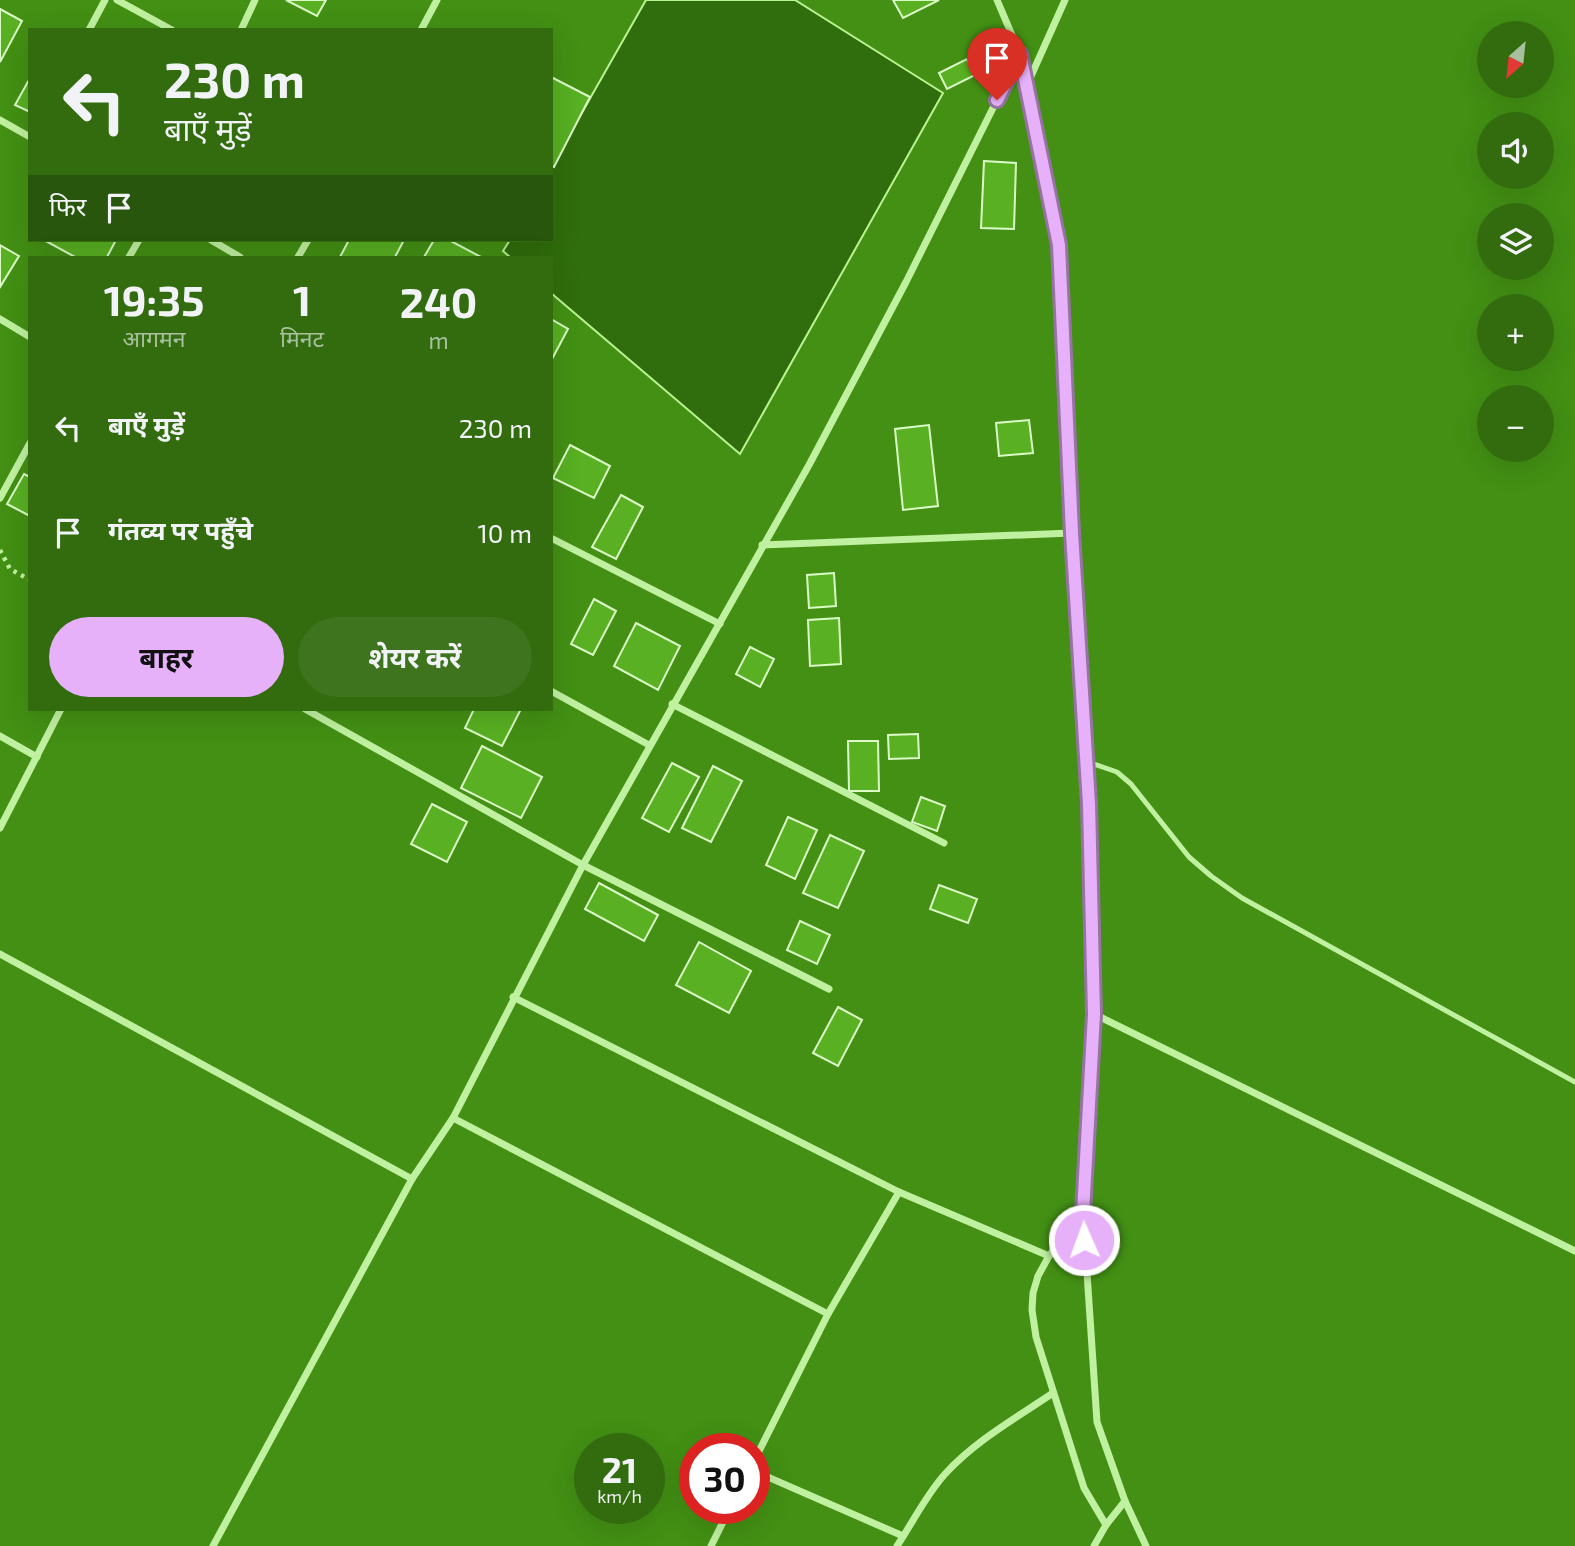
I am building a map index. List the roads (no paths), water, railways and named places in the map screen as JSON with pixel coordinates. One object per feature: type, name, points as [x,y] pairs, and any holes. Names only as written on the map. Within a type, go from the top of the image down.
[{"type":"street","points":[[90,28],[105,0]]},
{"type":"street","points":[[117,0],[168,28]]},
{"type":"street","points":[[242,28],[255,0]]},
{"type":"street","points":[[422,28],[437,0]]},
{"type":"street","points":[[997,0],[1020,54],[1059,245],[1072,533],[1089,804],[1094,1014],[1083,1213],[1097,1422],[1125,1501],[1146,1546]]},
{"type":"street","points":[[1027,85],[1065,0]]},
{"type":"street","points":[[213,1546],[412,1179],[453,1118],[583,865],[809,466],[906,282],[1020,54]]},
{"type":"street","points":[[0,120],[28,136]]},
{"type":"street","points":[[214,242],[238,256]]},
{"type":"street","points":[[0,319],[28,336]]},
{"type":"street","points":[[0,498],[28,447]]},
{"type":"street","points":[[762,545],[1072,533]]},
{"type":"street","points":[[553,538],[720,624]]},
{"type":"street","points":[[553,692],[649,746]]},
{"type":"street","points":[[672,704],[944,842]]},
{"type":"street","points":[[0,828],[60,711]]},
{"type":"street","points":[[309,711],[583,865],[829,989]]},
{"type":"street","points":[[0,736],[37,757]]},
{"type":"street","points":[[0,954],[412,1179]]},
{"type":"street","points":[[513,998],[899,1192],[1049,1255]]},
{"type":"street","points":[[1094,1014],[1575,1251]]},
{"type":"street","points":[[453,1118],[828,1314]]},
{"type":"street","points":[[768,1433],[828,1314],[899,1192]]},
{"type":"street","points":[[1083,1213],[1049,1255],[1038,1276],[1032,1310],[1036,1336],[1052,1393],[1084,1488],[1107,1525]]},
{"type":"street","points":[[897,1546],[923,1503],[944,1475],[968,1451],[1052,1393]]},
{"type":"street","points":[[770,1478],[903,1536]]},
{"type":"street","points":[[1094,1546],[1125,1501]]},
{"type":"street","points":[[711,1546],[722,1524]]},
{"type":"lane","points":[[1086,761],[1117,772],[1132,784],[1189,857],[1242,898],[1575,1082]]}]
